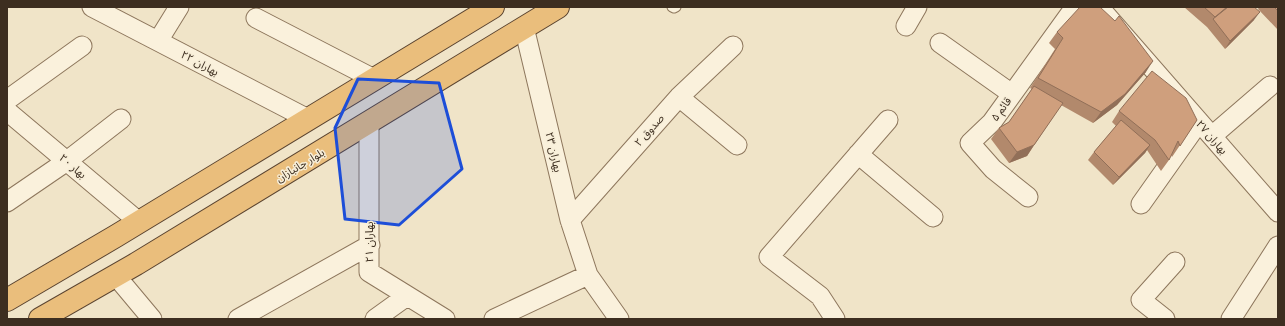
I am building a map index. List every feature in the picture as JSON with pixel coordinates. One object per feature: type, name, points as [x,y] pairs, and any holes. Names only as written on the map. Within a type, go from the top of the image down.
[{"type":"highway","points":[[7,300],[139,222],[492,7]]},
{"type":"highway","name":"بلوار جانبازان","points":[[41,319],[116,276],[558,7]]},
{"type":"street","name":"بهاران ۲۲","points":[[92,7],[308,119]]},
{"type":"street","points":[[158,41],[179,7]]},
{"type":"street","points":[[906,26],[917,7]]},
{"type":"street","name":"قائم ۵","points":[[1028,197],[993,169],[970,143],[992,122],[1075,7]]},
{"type":"street","name":"بهاران ۲۷","points":[[1099,7],[1278,212]]},
{"type":"street","points":[[256,18],[374,79]]},
{"type":"street","name":"بهاران ۲۳","points":[[524,27],[570,220],[588,274],[619,319]]},
{"type":"street","points":[[940,43],[1012,94]]},
{"type":"street","points":[[7,100],[82,46]]},
{"type":"street","name":"صدوق ۲","points":[[570,220],[679,97],[733,46]]},
{"type":"street","points":[[1141,204],[1206,129],[1270,86]]},
{"type":"street","points":[[679,97],[737,145]]},
{"type":"street","name":"بهار ۲۰","points":[[10,119],[67,161],[139,222]]},
{"type":"street","points":[[7,202],[67,161],[121,119]]},
{"type":"street","points":[[835,319],[820,296],[769,257],[888,120]]},
{"type":"street","name":"بهاران ۲۱","points":[[369,123],[369,272],[445,319]]},
{"type":"street","points":[[858,154],[932,217]]},
{"type":"street","points":[[238,319],[370,245]]},
{"type":"street","points":[[1231,319],[1278,246]]},
{"type":"street","points":[[1165,319],[1141,300],[1175,262]]},
{"type":"street","points":[[494,319],[588,274]]},
{"type":"street","points":[[116,276],[152,319]]},
{"type":"street","points":[[375,319],[407,296]]},
{"type":"lane","points":[[672,7],[676,7]]},
{"type":"highlighted area","points":[[358,79],[439,83],[462,169],[399,225],[345,219],[335,128]]},
{"type":"building","points":[[1080,7],[1100,7],[1115,21],[1119,16],[1153,61],[1125,94],[1101,112],[1038,78],[1063,38],[1057,32]]},
{"type":"building","points":[[1204,7],[1227,7],[1215,17]]},
{"type":"building","points":[[1228,7],[1254,7],[1260,12],[1230,41],[1213,19]]},
{"type":"building","points":[[1152,71],[1186,98],[1197,120],[1180,146],[1178,141],[1169,160],[1155,140],[1119,111]]},
{"type":"building","points":[[1034,86],[1063,103],[1034,145],[1017,152],[999,128],[1009,122]]},
{"type":"building","points":[[1121,120],[1150,145],[1119,177],[1094,152]]}]
